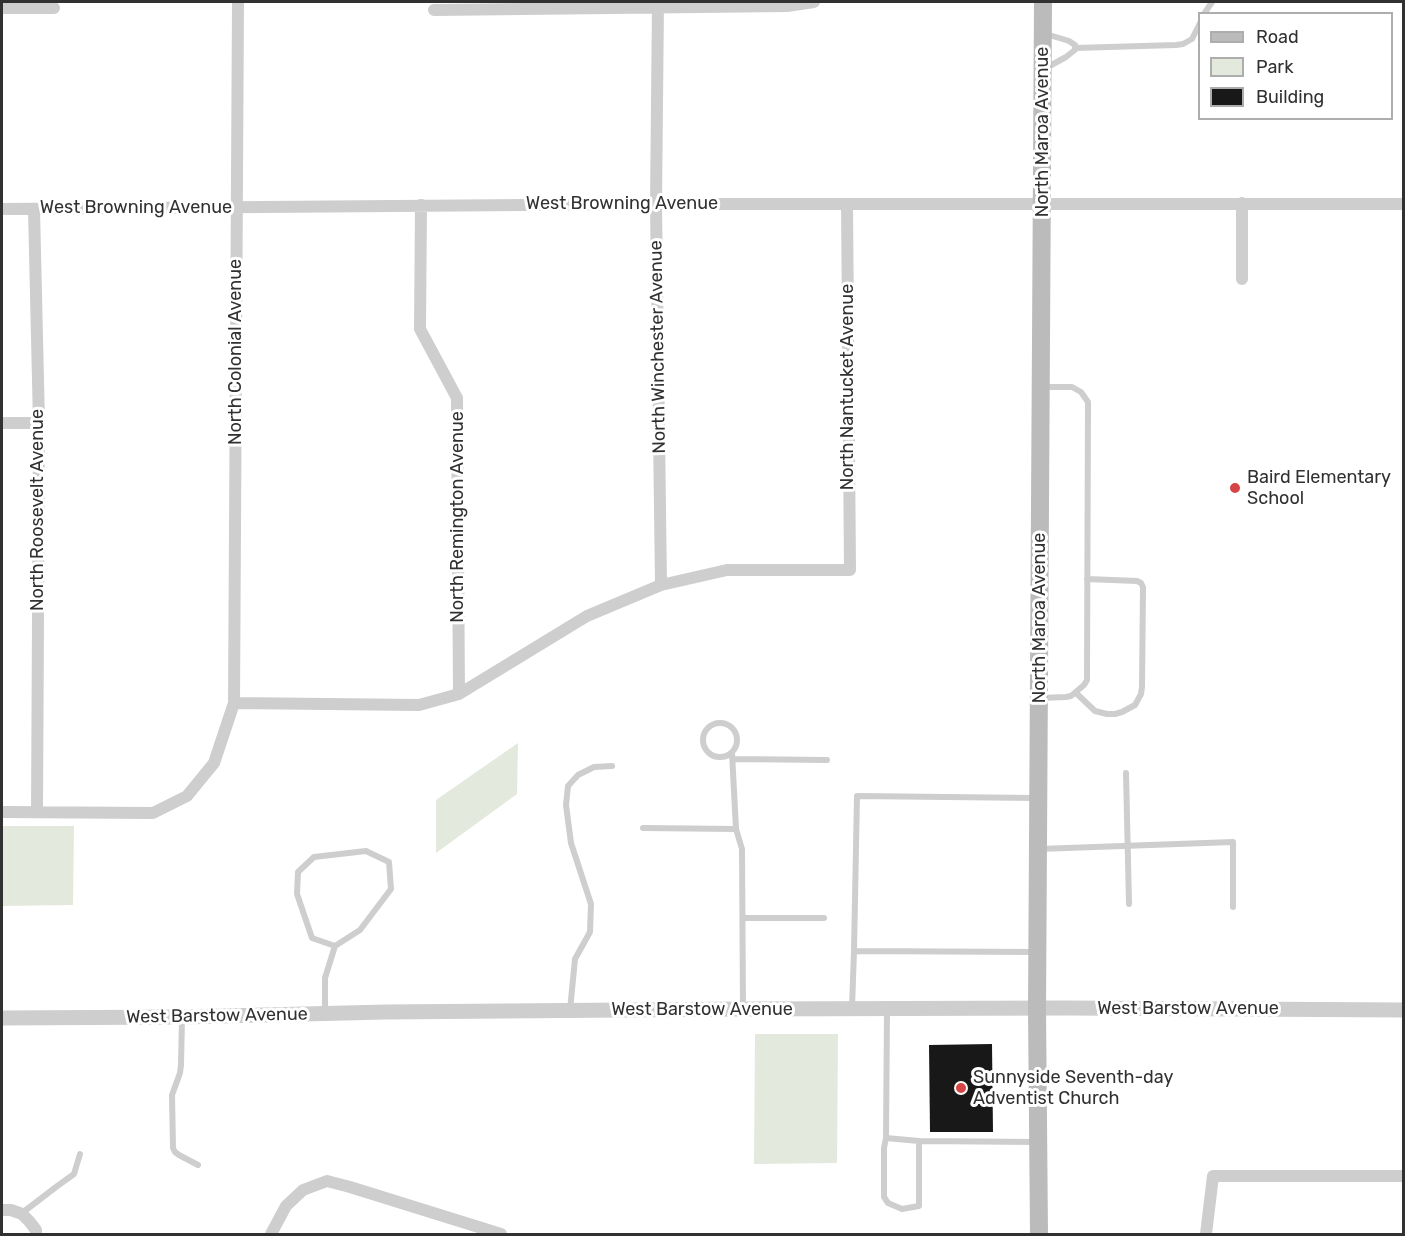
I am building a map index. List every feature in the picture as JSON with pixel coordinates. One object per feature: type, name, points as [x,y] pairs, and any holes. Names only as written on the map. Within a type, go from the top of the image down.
[{"type":"main road","name":"North Maroa Avenue","points":[[1039,1234],[1037,952],[1043,2]]},
{"type":"street","name":"North Colonial Avenue","points":[[2,812],[153,813],[187,796],[214,763],[234,703],[238,2]]},
{"type":"street","points":[[434,10],[658,4],[787,6],[814,2]]},
{"type":"street","name":"North Winchester Avenue","points":[[658,4],[656,204],[661,585]]},
{"type":"street","points":[[2,8],[54,8]]},
{"type":"street","points":[[1242,203],[1242,279]]},
{"type":"street","name":"West Browning Avenue","points":[[2,209],[656,204],[1404,204]]},
{"type":"street","name":"North Nantucket Avenue","points":[[661,585],[727,570],[850,570],[847,204]]},
{"type":"street","name":"North Remington Avenue","points":[[421,205],[420,329],[457,398],[459,694]]},
{"type":"street","name":"North Roosevelt Avenue","points":[[34,209],[39,423],[37,812]]},
{"type":"street","points":[[2,423],[39,423]]},
{"type":"street","points":[[234,703],[419,705],[459,694],[587,616],[661,585]]},
{"type":"street","name":"West Barstow Avenue","points":[[2,1018],[743,1009],[1404,1010]]},
{"type":"street","points":[[1206,1234],[1213,1176],[1404,1176]]},
{"type":"street","points":[[271,1234],[286,1206],[303,1190],[327,1181],[501,1234]]},
{"type":"street","points":[[2,1210],[22,1214],[30,1221],[36,1234]]},
{"type":"lane","points":[[1075,48],[1183,44],[1192,39],[1198,27]]},
{"type":"lane","points":[[1043,33],[1070,41],[1075,48]]},
{"type":"lane","points":[[1043,70],[1066,57],[1075,48]]},
{"type":"lane","points":[[1039,698],[1066,698],[1076,693],[1087,680],[1088,402],[1081,392],[1072,387],[1041,387]]},
{"type":"lane","points":[[1076,693],[1095,711],[1115,714],[1136,705],[1142,687],[1143,587],[1141,583],[1087,579]]},
{"type":"lane","points":[[743,1009],[742,849],[736,829],[732,756],[737,737],[727,724],[721,723],[711,726],[704,734],[703,740],[707,750],[716,756],[728,755],[732,756],[827,760]]},
{"type":"lane","points":[[570,1011],[575,959],[590,932],[591,904],[572,843],[566,805],[568,786],[578,775],[594,767],[612,766]]},
{"type":"lane","points":[[1126,773],[1129,904]]},
{"type":"lane","points":[[852,1009],[857,796],[1039,798]]},
{"type":"lane","points":[[643,828],[736,829]]},
{"type":"lane","points":[[1038,849],[1233,842],[1233,907]]},
{"type":"lane","points":[[325,1014],[325,978],[335,946],[360,930],[391,889],[389,862],[366,851],[314,857],[298,872],[297,894],[312,938],[335,946]]},
{"type":"lane","points":[[743,918],[824,918]]},
{"type":"lane","points":[[854,951],[1037,952]]},
{"type":"lane","points":[[887,1009],[884,1197],[888,1203],[902,1209],[919,1206],[919,1141]]},
{"type":"lane","points":[[182,1017],[180,1073],[172,1095],[172,1148],[174,1152],[198,1165]]},
{"type":"lane","points":[[886,1138],[919,1141],[1038,1142]]},
{"type":"lane","points":[[22,1214],[74,1174],[80,1154]]},
{"type":"green space","points":[[518,743],[517,794],[436,853],[436,800]]},
{"type":"green space","points":[[2,826],[74,826],[73,905],[2,906]]},
{"type":"green space","points":[[755,1034],[838,1034],[837,1163],[754,1164]]},
{"type":"building","name":"Sunnyside Seventh-day Adventist Church","points":[[992,1044],[993,1132],[930,1132],[929,1045]]},
{"type":"place","name":"Baird Elementary School","points":[[1235,488]]},
{"type":"place","name":"Sunnyside Seventh-day Adventist Church","points":[[961,1088]]}]
